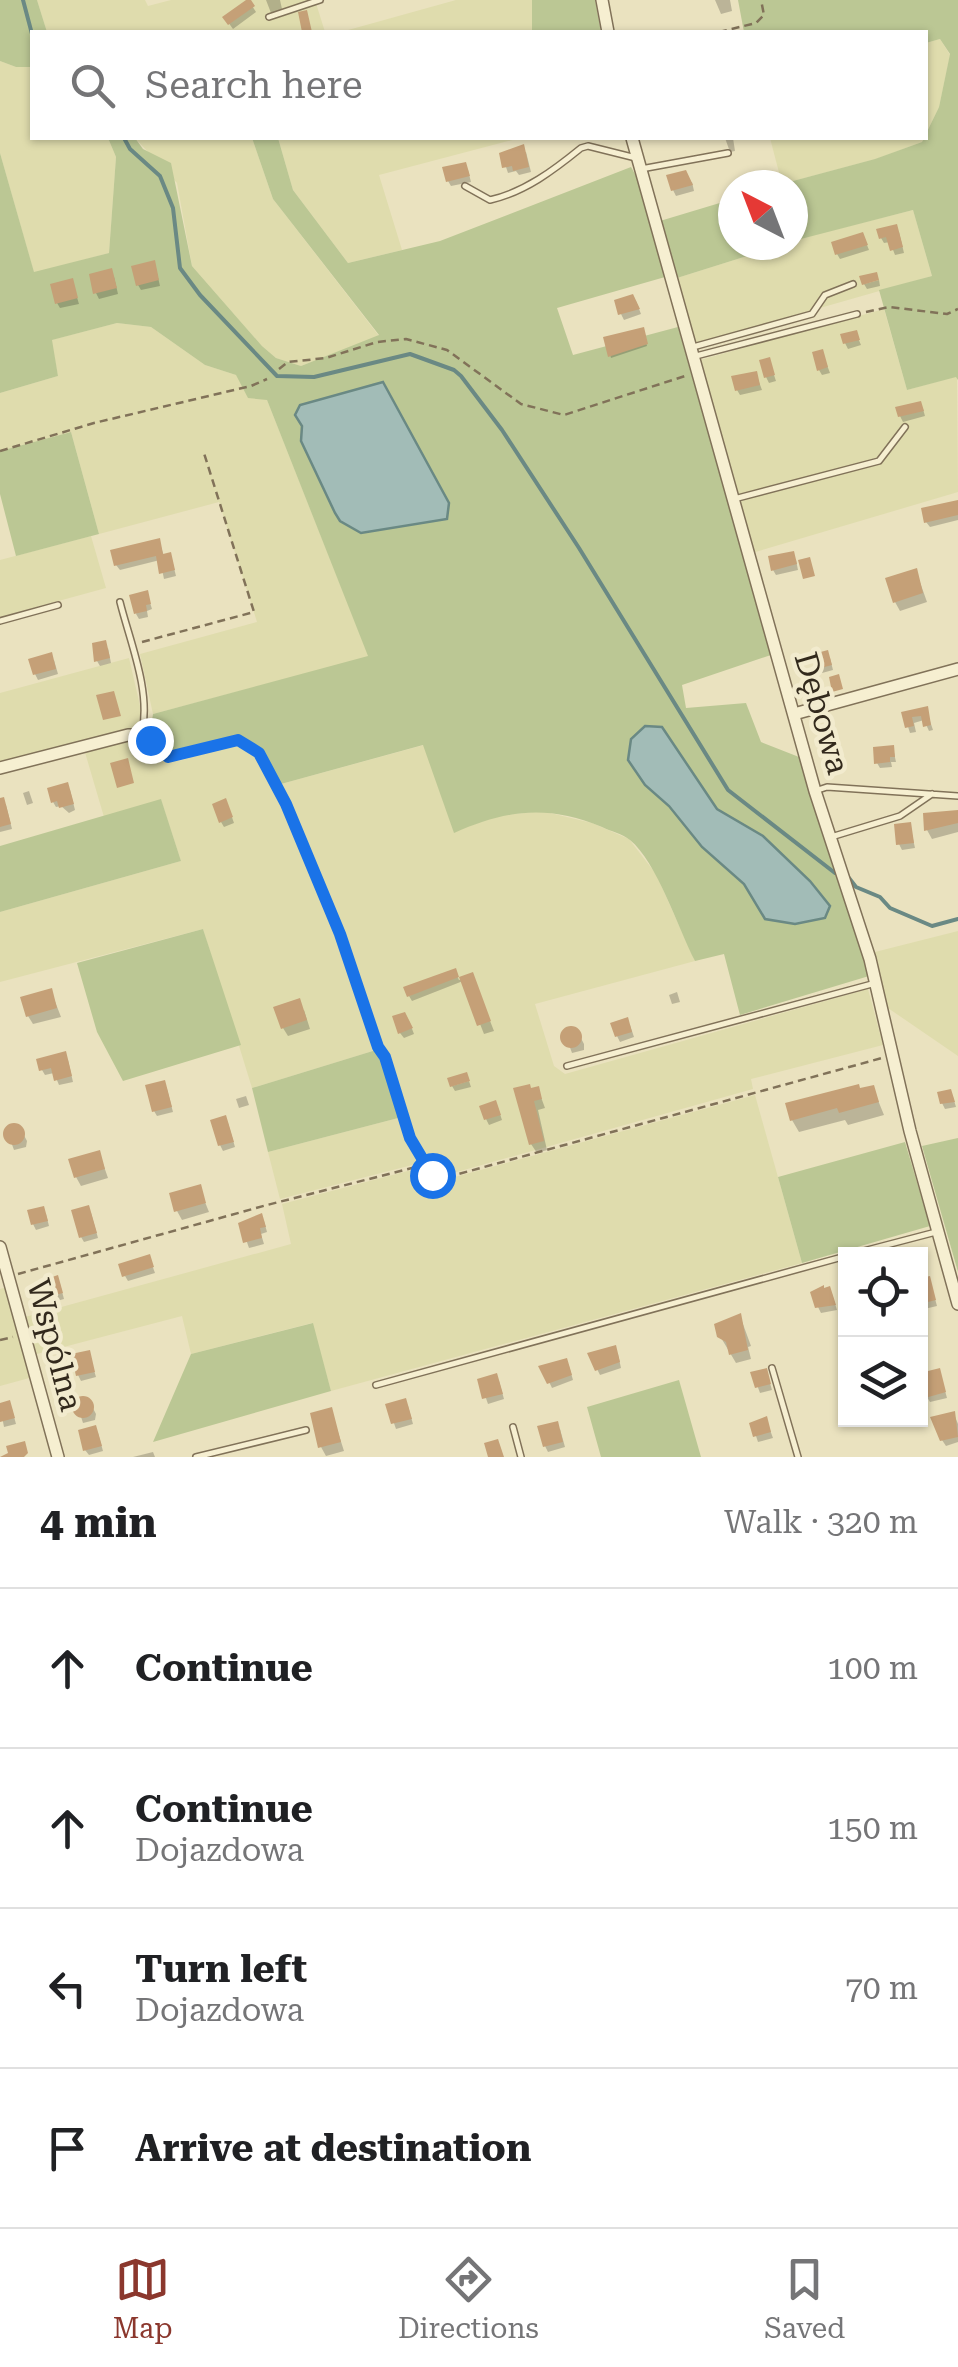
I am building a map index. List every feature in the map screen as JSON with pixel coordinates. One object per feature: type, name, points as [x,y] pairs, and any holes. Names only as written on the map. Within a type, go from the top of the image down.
[{"type":"street","points":[[602,0],[608,30]]},
{"type":"street","name":"Dębowa","points":[[633,140],[815,791],[875,983],[936,1231],[958,1304]]},
{"type":"street","points":[[794,714],[958,669]]},
{"type":"street","points":[[0,768],[141,735]]},
{"type":"street","name":"Wspólna","points":[[0,1247],[58,1457]]},
{"type":"lane","points":[[270,16],[320,0]]},
{"type":"lane","points":[[465,186],[490,200],[501,197],[546,176],[588,146],[640,164],[728,153]]},
{"type":"lane","points":[[692,353],[812,314],[825,295],[853,284]]},
{"type":"lane","points":[[692,353],[857,314]]},
{"type":"lane","points":[[734,499],[879,461],[905,428]]},
{"type":"lane","points":[[120,602],[144,699],[146,716],[141,735]]},
{"type":"lane","points":[[0,621],[58,605]]},
{"type":"lane","points":[[815,791],[827,787],[958,796]]},
{"type":"lane","points":[[831,837],[900,816],[932,794]]},
{"type":"lane","points":[[568,1066],[875,983]]},
{"type":"lane","points":[[878,1247],[936,1231]]},
{"type":"lane","points":[[376,1385],[838,1258]]},
{"type":"lane","points":[[772,1368],[798,1457]]},
{"type":"lane","points":[[512,1428],[521,1457]]},
{"type":"lane","points":[[196,1457],[306,1430]]},
{"type":"path","points":[[727,30],[756,23],[764,15],[760,0]]},
{"type":"path","points":[[857,314],[889,307],[947,314],[958,310]]},
{"type":"path","points":[[279,369],[288,362],[326,358],[377,342],[406,339],[446,350],[520,404],[564,415],[698,372]]},
{"type":"path","points":[[0,451],[268,379]]},
{"type":"path","points":[[131,646],[254,612],[203,450]]},
{"type":"path","points":[[141,735],[168,757],[238,740],[259,753],[313,863],[410,1138],[432,1175],[444,1178],[892,1056]]},
{"type":"path","points":[[8,1277],[424,1166]]},
{"type":"shaded area","points":[[37,0],[145,0],[148,6],[171,0],[315,0],[324,30],[46,30]]},
{"type":"shaded area","points":[[456,0],[532,0],[532,30],[348,30]]},
{"type":"shaded area","points":[[940,39],[950,55],[939,107],[928,130],[928,42]]},
{"type":"shaded area","points":[[0,61],[30,67],[30,140],[109,140],[116,157],[109,253],[34,273],[0,153]]},
{"type":"shaded area","points":[[137,140],[253,140],[273,199],[379,336],[301,366],[276,358],[192,266],[177,183]]},
{"type":"shaded area","points":[[279,140],[512,140],[379,175],[402,250],[348,263],[293,190]]},
{"type":"shaded area","points":[[771,140],[923,140],[876,159],[808,177],[808,170],[778,170]]},
{"type":"shaded area","points":[[913,210],[932,276],[694,344],[677,278],[734,260],[808,260],[809,236]]},
{"type":"shaded area","points":[[884,309],[907,390],[957,376],[958,492],[752,553],[700,360]]},
{"type":"shaded area","points":[[117,323],[151,327],[205,365],[236,375],[267,400],[369,657],[153,714],[140,654],[257,622],[219,502],[99,534],[71,432],[0,451],[0,393],[58,376],[51,340]]},
{"type":"shaded area","points":[[91,536],[106,588],[0,617],[0,560]]},
{"type":"shaded area","points":[[129,658],[141,710],[138,731],[144,744],[161,758],[179,761],[238,744],[257,757],[269,774],[317,885],[376,1050],[252,1088],[203,929],[0,982],[0,912],[181,861],[161,800],[104,817],[84,749],[0,768],[0,693]]},
{"type":"shaded area","points":[[424,745],[454,832],[489,817],[542,811],[592,823],[629,839],[656,874],[695,961],[535,1004],[554,1066],[565,1074],[868,989],[883,1045],[751,1079],[753,1089],[439,1177],[412,1136],[387,1054],[281,784]]},
{"type":"shaded area","points":[[958,931],[958,1056],[885,1006],[871,953]]},
{"type":"shaded area","points":[[755,1095],[802,1263],[331,1391],[312,1323],[191,1354],[182,1316],[33,1355],[25,1317],[291,1244],[282,1204],[423,1167],[427,1182],[440,1181]]},
{"type":"shaded area","points":[[402,1117],[420,1163],[280,1199],[268,1152]]},
{"type":"shaded area","points":[[7,1287],[33,1377],[0,1386],[0,1289]]},
{"type":"green space","points":[[0,0],[37,0],[46,30],[30,30],[30,67],[0,61]]},
{"type":"green space","points":[[532,0],[595,0],[601,30],[532,30]]},
{"type":"green space","points":[[738,0],[958,0],[958,380],[956,377],[907,390],[879,290],[932,276],[913,210],[808,237],[808,177],[928,140],[950,54],[940,39],[928,42],[928,30],[744,30]]},
{"type":"green space","points":[[109,140],[136,140],[143,149],[171,163],[192,266],[262,346],[276,358],[301,366],[379,335],[273,199],[253,140],[279,140],[293,190],[348,263],[440,241],[631,167],[639,181],[665,277],[557,308],[573,355],[678,327],[771,655],[682,685],[686,708],[746,703],[761,742],[799,757],[869,976],[740,1015],[724,954],[695,961],[649,864],[624,836],[582,820],[545,813],[509,815],[454,833],[423,745],[281,784],[264,754],[243,738],[174,750],[150,734],[153,714],[368,656],[267,400],[248,398],[236,375],[205,365],[151,327],[117,323],[52,340],[58,376],[0,393],[0,153],[34,272],[109,253],[116,157]]},
{"type":"green space","points":[[718,204],[718,260],[734,260],[677,278],[660,221]]},
{"type":"green space","points":[[71,432],[99,534],[16,556],[0,494],[0,451]]},
{"type":"green space","points":[[161,799],[181,861],[0,912],[0,846]]},
{"type":"green space","points":[[203,929],[241,1045],[123,1081],[97,1032],[77,963]]},
{"type":"green space","points":[[376,1050],[402,1117],[268,1152],[252,1088]]},
{"type":"green space","points":[[958,1138],[958,1272],[922,1146]]},
{"type":"green space","points":[[905,1142],[930,1226],[857,1247],[838,1247],[838,1253],[802,1263],[778,1177]]},
{"type":"green space","points":[[313,1323],[331,1391],[153,1442],[191,1354]]},
{"type":"green space","points":[[679,1380],[701,1457],[601,1457],[587,1407]]},
{"type":"water","points":[[383,382],[449,503],[447,519],[361,533],[340,521],[335,513],[301,441],[302,426],[295,415],[300,405]]},
{"type":"water","points":[[645,726],[662,727],[717,809],[763,836],[810,881],[830,906],[825,918],[795,924],[765,919],[744,884],[702,847],[669,806],[645,785],[628,760],[631,739]]},
{"type":"building","points":[[246,0],[255,6],[228,25],[222,17]]},
{"type":"building","points":[[307,10],[312,30],[302,30],[298,12]]},
{"type":"building","points":[[524,144],[529,167],[513,171],[512,166],[502,168],[499,153]]},
{"type":"building","points":[[466,162],[470,176],[446,182],[442,167]]},
{"type":"building","points":[[686,170],[693,185],[671,191],[666,175]]},
{"type":"building","points":[[897,224],[903,247],[890,251],[886,237],[879,239],[876,229]]},
{"type":"building","points":[[863,232],[868,245],[835,255],[831,242]]},
{"type":"building","points":[[155,260],[159,280],[136,286],[131,266]]},
{"type":"building","points":[[112,268],[117,288],[93,294],[89,274]]},
{"type":"building","points":[[877,272],[879,280],[862,285],[859,276]]},
{"type":"building","points":[[73,278],[78,298],[55,304],[50,284]]},
{"type":"building","points":[[633,294],[640,309],[618,315],[614,300]]},
{"type":"building","points":[[644,327],[648,344],[608,357],[603,337]]},
{"type":"building","points":[[857,330],[860,340],[843,344],[840,334]]},
{"type":"building","points":[[823,349],[828,367],[817,371],[812,352]]},
{"type":"building","points":[[770,357],[775,375],[764,378],[759,360]]},
{"type":"building","points":[[757,371],[760,385],[735,391],[731,376]]},
{"type":"building","points":[[921,401],[924,411],[898,417],[895,407]]},
{"type":"building","points":[[958,500],[958,515],[924,523],[921,508]]},
{"type":"building","points":[[160,538],[163,554],[171,552],[175,570],[159,574],[156,556],[114,566],[110,550]]},
{"type":"building","points":[[794,551],[797,564],[771,571],[768,556]]},
{"type":"building","points":[[810,557],[815,576],[803,579],[798,560]]},
{"type":"building","points":[[917,568],[923,593],[893,603],[885,578]]},
{"type":"building","points":[[148,590],[151,604],[146,605],[147,611],[134,614],[129,595]]},
{"type":"building","points":[[106,640],[110,658],[94,662],[92,643]]},
{"type":"building","points":[[828,650],[832,665],[817,669],[813,654]]},
{"type":"building","points":[[52,652],[56,669],[33,675],[28,659]]},
{"type":"building","points":[[839,674],[843,689],[832,692],[829,677]]},
{"type":"building","points":[[114,691],[121,716],[103,720],[96,695]]},
{"type":"building","points":[[928,706],[931,725],[923,727],[921,716],[912,717],[914,726],[905,728],[901,712]]},
{"type":"building","points":[[894,745],[895,757],[890,757],[890,762],[874,764],[873,747]]},
{"type":"building","points":[[128,758],[134,783],[117,788],[110,763]]},
{"type":"building","points":[[68,782],[74,804],[59,808],[57,801],[51,803],[47,788]]},
{"type":"building","points":[[4,797],[11,824],[0,827],[0,798]]},
{"type":"building","points":[[226,798],[233,817],[219,823],[212,804]]},
{"type":"building","points":[[958,810],[958,823],[924,831],[923,813]]},
{"type":"building","points":[[911,822],[914,843],[896,845],[894,824]]},
{"type":"building","points":[[456,968],[459,977],[407,997],[403,987]]},
{"type":"building","points":[[473,972],[491,1021],[477,1026],[459,977]]},
{"type":"building","points":[[52,988],[57,1008],[26,1017],[20,997]]},
{"type":"building","points":[[300,998],[307,1020],[281,1029],[273,1007]]},
{"type":"building","points":[[405,1012],[413,1028],[398,1034],[392,1016]]},
{"type":"building","points":[[628,1017],[632,1032],[615,1037],[610,1023]]},
{"type":"building","points":[[571,1026],[579,1029],[579,1045],[571,1048],[563,1045],[560,1037],[563,1029]]},
{"type":"building","points":[[66,1051],[72,1076],[54,1081],[51,1068],[39,1071],[36,1059]]},
{"type":"building","points":[[467,1072],[470,1081],[450,1087],[447,1078]]},
{"type":"building","points":[[165,1080],[172,1107],[152,1112],[145,1085]]},
{"type":"building","points":[[530,1084],[531,1088],[539,1086],[542,1099],[534,1101],[544,1141],[529,1145],[513,1088]]},
{"type":"building","points":[[859,1084],[860,1088],[874,1085],[879,1102],[790,1121],[785,1103]]},
{"type":"building","points":[[951,1089],[955,1102],[940,1104],[937,1092]]},
{"type":"building","points":[[496,1100],[501,1115],[484,1120],[479,1106]]},
{"type":"building","points":[[226,1115],[234,1142],[218,1146],[210,1120]]},
{"type":"building","points":[[14,1123],[22,1126],[22,1142],[14,1145],[6,1142],[3,1134],[6,1126]]},
{"type":"building","points":[[100,1150],[105,1169],[74,1178],[68,1159]]},
{"type":"building","points":[[201,1184],[206,1203],[174,1212],[169,1193]]},
{"type":"building","points":[[89,1205],[97,1233],[79,1238],[71,1210]]},
{"type":"building","points":[[44,1206],[48,1221],[31,1225],[27,1210]]},
{"type":"building","points":[[262,1213],[266,1227],[260,1228],[262,1238],[243,1243],[238,1223]]},
{"type":"building","points":[[150,1254],[154,1267],[122,1277],[118,1264]]},
{"type":"building","points":[[58,1275],[63,1293],[47,1297],[43,1280]]},
{"type":"building","points":[[928,1276],[936,1300],[928,1302]]},
{"type":"building","points":[[830,1286],[836,1305],[815,1308],[810,1292]]},
{"type":"building","points":[[741,1313],[748,1350],[729,1355],[714,1324]]},
{"type":"building","points":[[616,1345],[620,1362],[595,1371],[587,1353]]},
{"type":"building","points":[[90,1350],[95,1372],[76,1376],[71,1354]]},
{"type":"building","points":[[567,1358],[572,1375],[547,1384],[538,1366]]},
{"type":"building","points":[[767,1368],[771,1384],[755,1388],[750,1372]]},
{"type":"building","points":[[940,1368],[946,1392],[928,1397],[928,1371]]},
{"type":"building","points":[[497,1373],[503,1394],[482,1399],[477,1379]]},
{"type":"building","points":[[83,1396],[91,1399],[91,1415],[83,1418],[75,1415],[72,1407],[75,1399]]},
{"type":"building","points":[[406,1398],[412,1419],[391,1424],[385,1404]]},
{"type":"building","points":[[10,1400],[15,1418],[0,1422],[0,1403]]},
{"type":"building","points":[[332,1407],[341,1442],[318,1448],[310,1413]]},
{"type":"building","points":[[955,1411],[958,1437],[940,1441],[930,1417]]},
{"type":"building","points":[[767,1416],[771,1432],[753,1437],[749,1423]]},
{"type":"building","points":[[558,1421],[563,1442],[543,1447],[537,1426]]},
{"type":"building","points":[[96,1425],[102,1446],[83,1451],[78,1430]]},
{"type":"building","points":[[498,1439],[504,1457],[488,1457],[484,1443]]},
{"type":"building","points":[[25,1441],[28,1453],[24,1457],[0,1457],[8,1453],[6,1446]]},
{"type":"waterway","points":[[23,0],[31,30]]},
{"type":"waterway","points":[[125,140],[160,176],[173,208],[180,268],[200,295],[277,376],[314,377],[410,354],[461,376],[502,430],[579,548],[728,790],[835,873]]},
{"type":"waterway","points":[[849,878],[856,887],[880,897],[890,908],[932,926],[958,919]]},
{"type":"route","points":[[150,740],[168,757],[238,740],[259,753],[313,863],[378,1047],[385,1057],[410,1138],[432,1175]]}]
